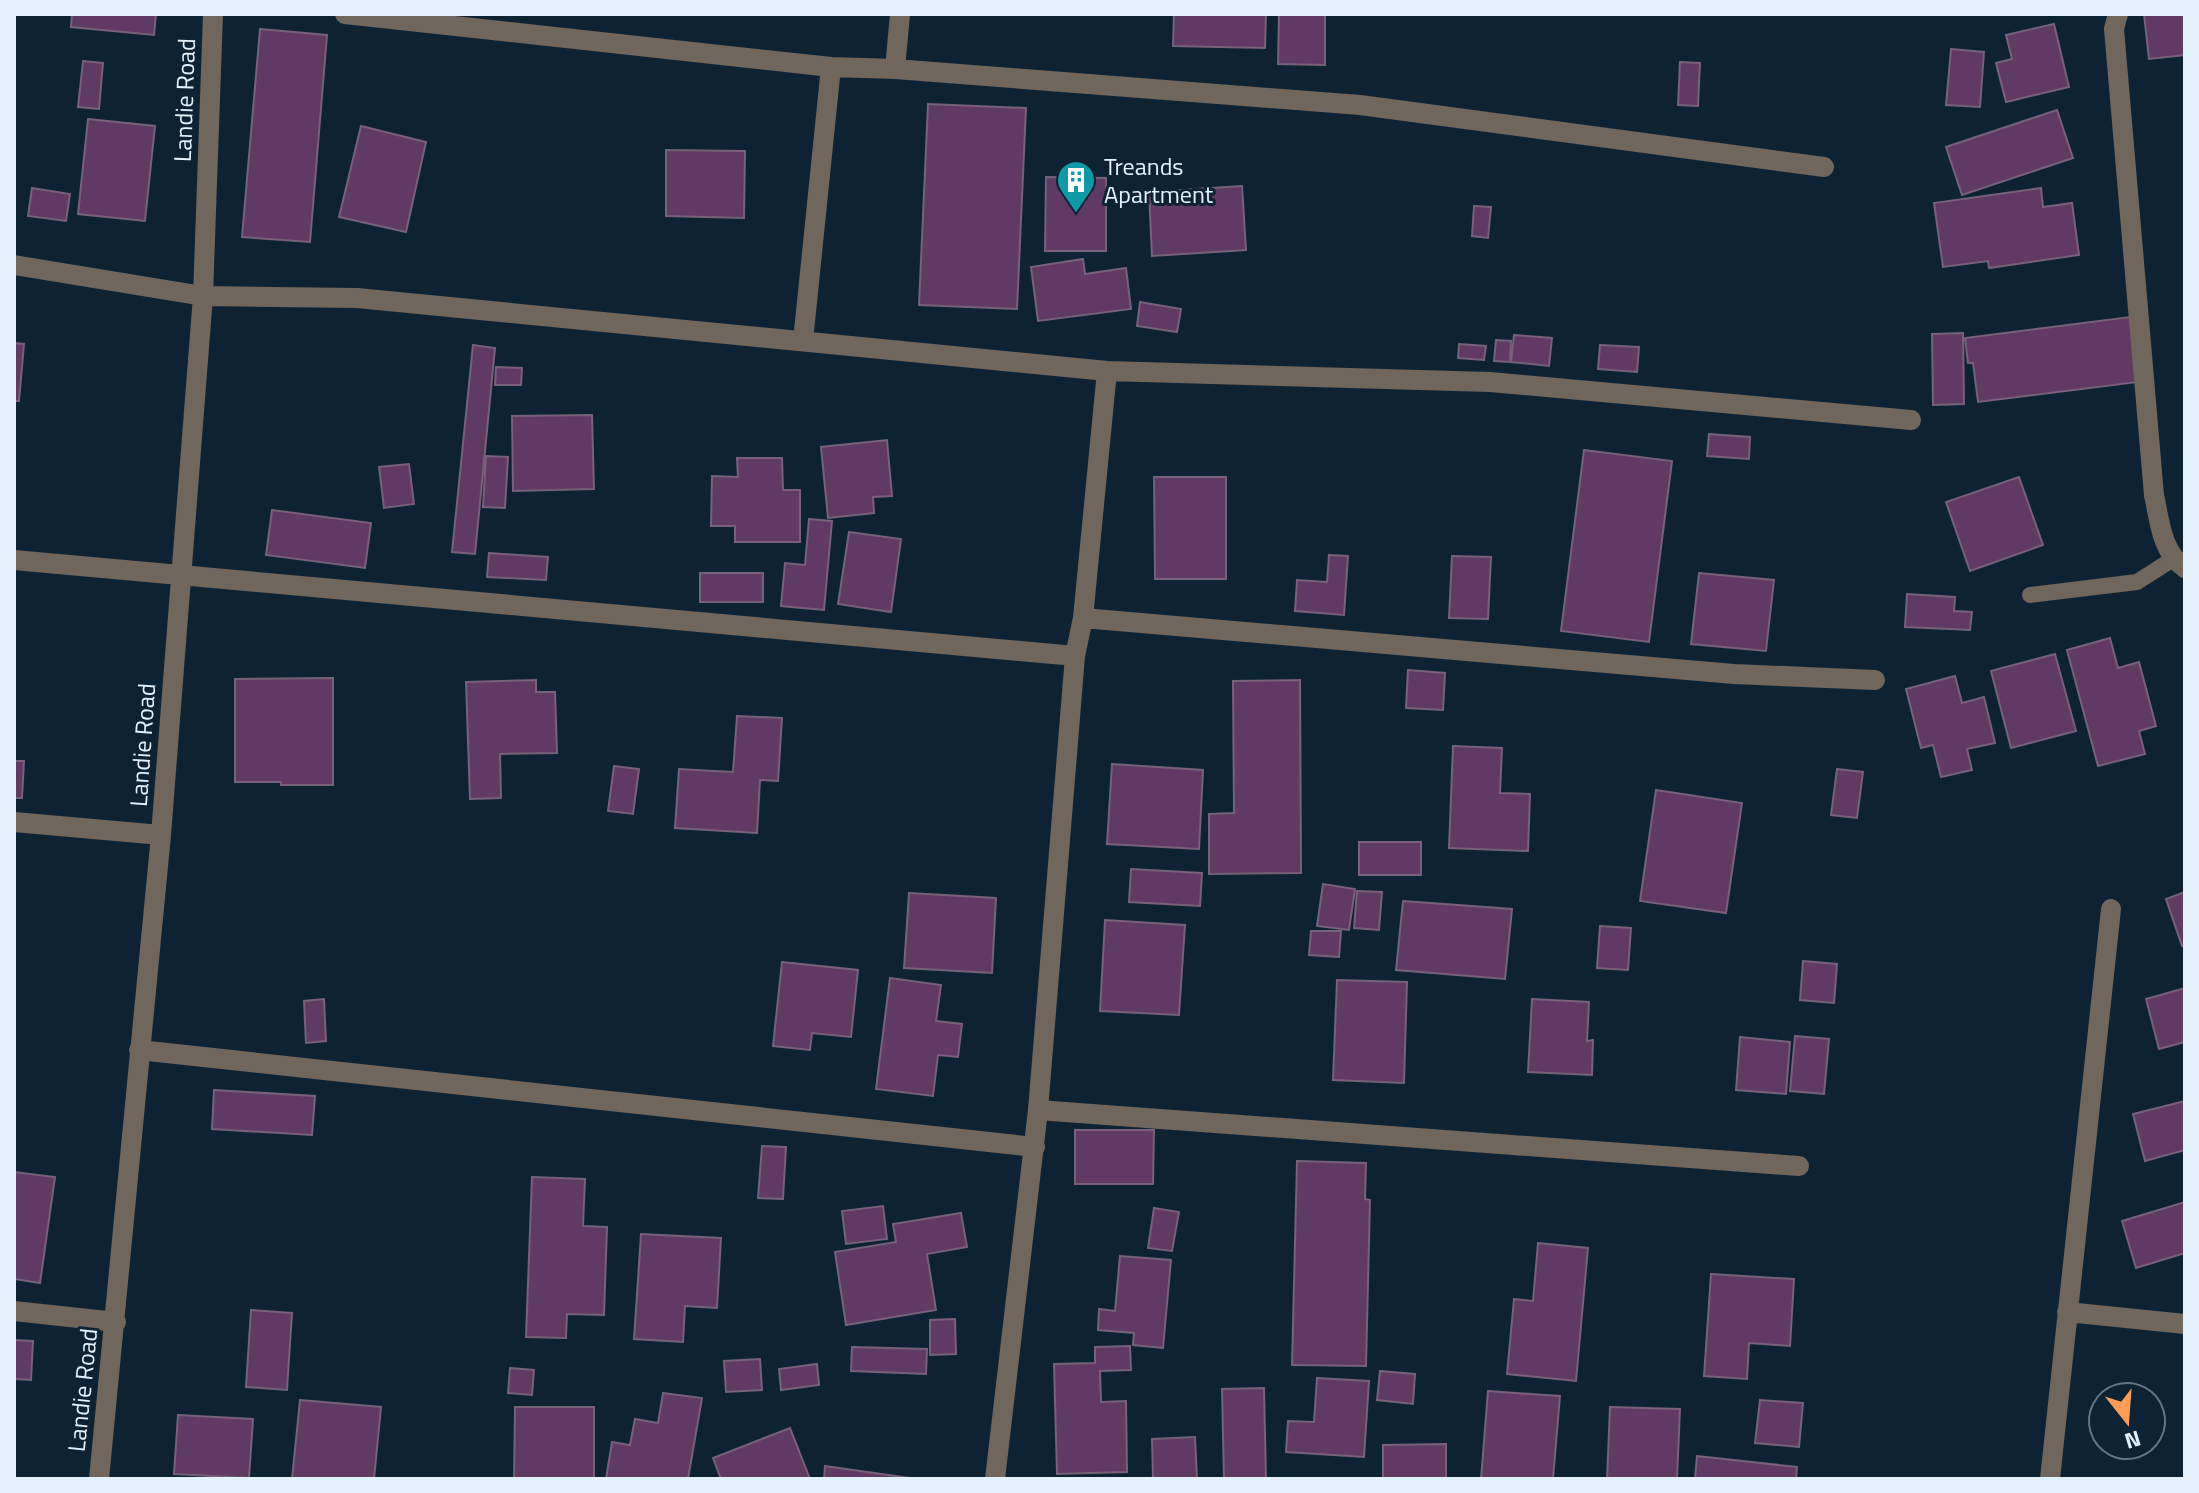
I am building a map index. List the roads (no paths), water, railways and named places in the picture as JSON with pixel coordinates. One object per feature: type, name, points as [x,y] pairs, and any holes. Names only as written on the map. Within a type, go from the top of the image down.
[{"type":"street","name":"Landie Road","points":[[99,1479],[161,835],[203,296],[213,14]]},
{"type":"street","points":[[345,14],[831,67],[895,69],[1360,105],[1824,167]]},
{"type":"street","points":[[895,69],[900,14]]},
{"type":"street","points":[[2118,14],[2114,29],[2154,495],[2163,540],[2179,563]]},
{"type":"street","points":[[803,341],[831,67]]},
{"type":"street","points":[[14,265],[203,296],[357,298],[1107,371],[1490,382],[1911,420]]},
{"type":"street","points":[[995,1479],[1035,1147],[1075,656],[1083,618],[1107,371]]},
{"type":"street","points":[[14,560],[1075,656]]},
{"type":"street","points":[[1083,618],[1734,674],[1875,680]]},
{"type":"street","points":[[14,822],[161,835]]},
{"type":"street","points":[[2050,1479],[2111,909]]},
{"type":"street","points":[[139,1050],[1035,1147]]},
{"type":"street","points":[[1038,1110],[1799,1166]]},
{"type":"street","points":[[14,1311],[116,1322]]},
{"type":"street","points":[[2067,1312],[2185,1324]]},
{"type":"lane","points":[[2030,595],[2137,582],[2179,563]]},
{"type":"place","name":"Treands Apartment","points":[[1076,214]]}]
